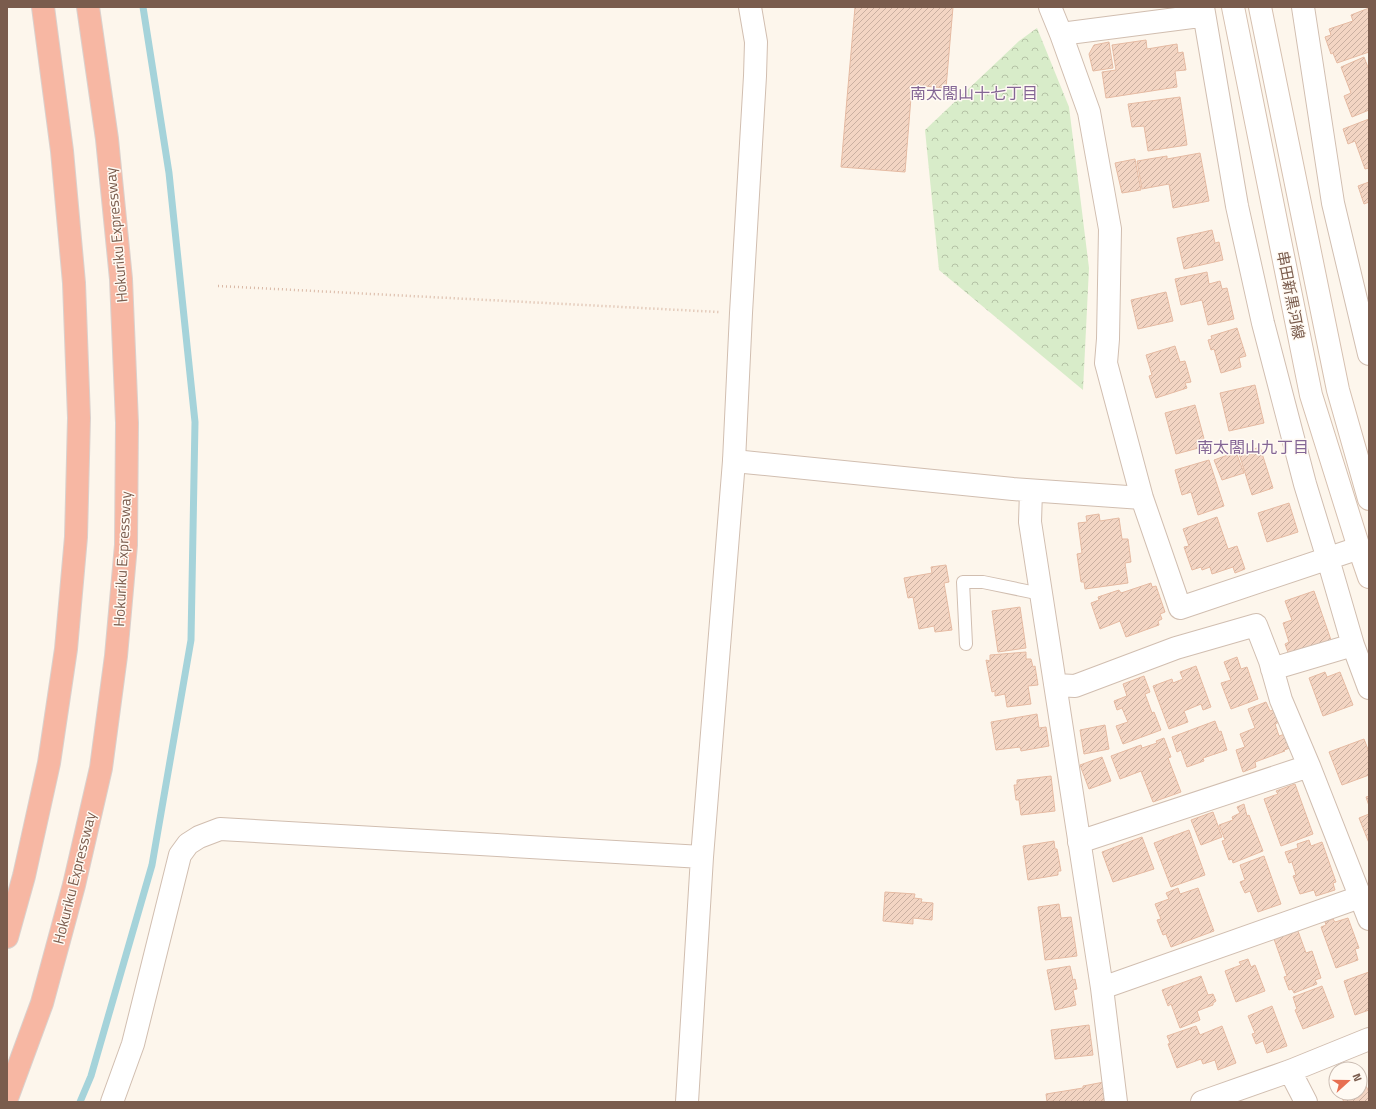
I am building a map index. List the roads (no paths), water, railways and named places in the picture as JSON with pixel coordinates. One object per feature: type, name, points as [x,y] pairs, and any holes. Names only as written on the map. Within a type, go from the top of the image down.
[{"type":"highway","points":[[7,937],[24,876],[49,763],[66,649],[76,537],[79,418],[74,283],[62,151],[43,7]]},
{"type":"highway","name":"Hokuriku Expressway","points":[[7,1098],[42,1003],[74,886],[101,768],[116,656],[126,545],[127,423],[121,279],[107,139],[88,7]]},
{"type":"street","points":[[687,1102],[702,857],[734,461],[740,314],[755,76],[756,42],[750,7]]},
{"type":"street","points":[[1050,7],[1062,34],[1089,112],[1110,229],[1108,339],[1106,363],[1142,498],[1180,608],[1364,546]]},
{"type":"street","name":"串田新黒河線","points":[[1233,7],[1311,395],[1364,546],[1369,577]]},
{"type":"street","name":"串田新黒河線","points":[[1260,7],[1338,390],[1369,499]]},
{"type":"street","points":[[1303,7],[1333,203],[1369,354]]},
{"type":"street","points":[[1062,34],[1192,17],[1203,12],[1237,206],[1263,323],[1305,484],[1353,645],[1369,688]]},
{"type":"street","points":[[734,461],[1031,491],[1142,498]]},
{"type":"street","points":[[1031,491],[1030,522],[1102,988],[1116,1102]]},
{"type":"street","points":[[1055,685],[1075,686],[1176,648],[1256,625],[1281,700],[1309,766],[1369,919]]},
{"type":"street","points":[[1272,670],[1353,645]]},
{"type":"street","points":[[1079,842],[1309,766]]},
{"type":"street","points":[[112,1102],[133,1044],[180,855],[188,844],[199,837],[220,829],[702,857]]},
{"type":"street","points":[[1102,988],[1360,897]]},
{"type":"street","points":[[1202,1102],[1290,1071],[1369,1039]]},
{"type":"street","points":[[1290,1071],[1306,1102]]},
{"type":"lane","points":[[966,644],[963,582],[983,582],[1041,594]]},
{"type":"waterway","points":[[80,1102],[91,1076],[152,865],[191,640],[195,422],[169,173],[143,7]]},
{"type":"district","name":"南太閤山十七丁目","points":[[974,93]]},
{"type":"district","name":"南太閤山九丁目","points":[[1253,447]]}]
